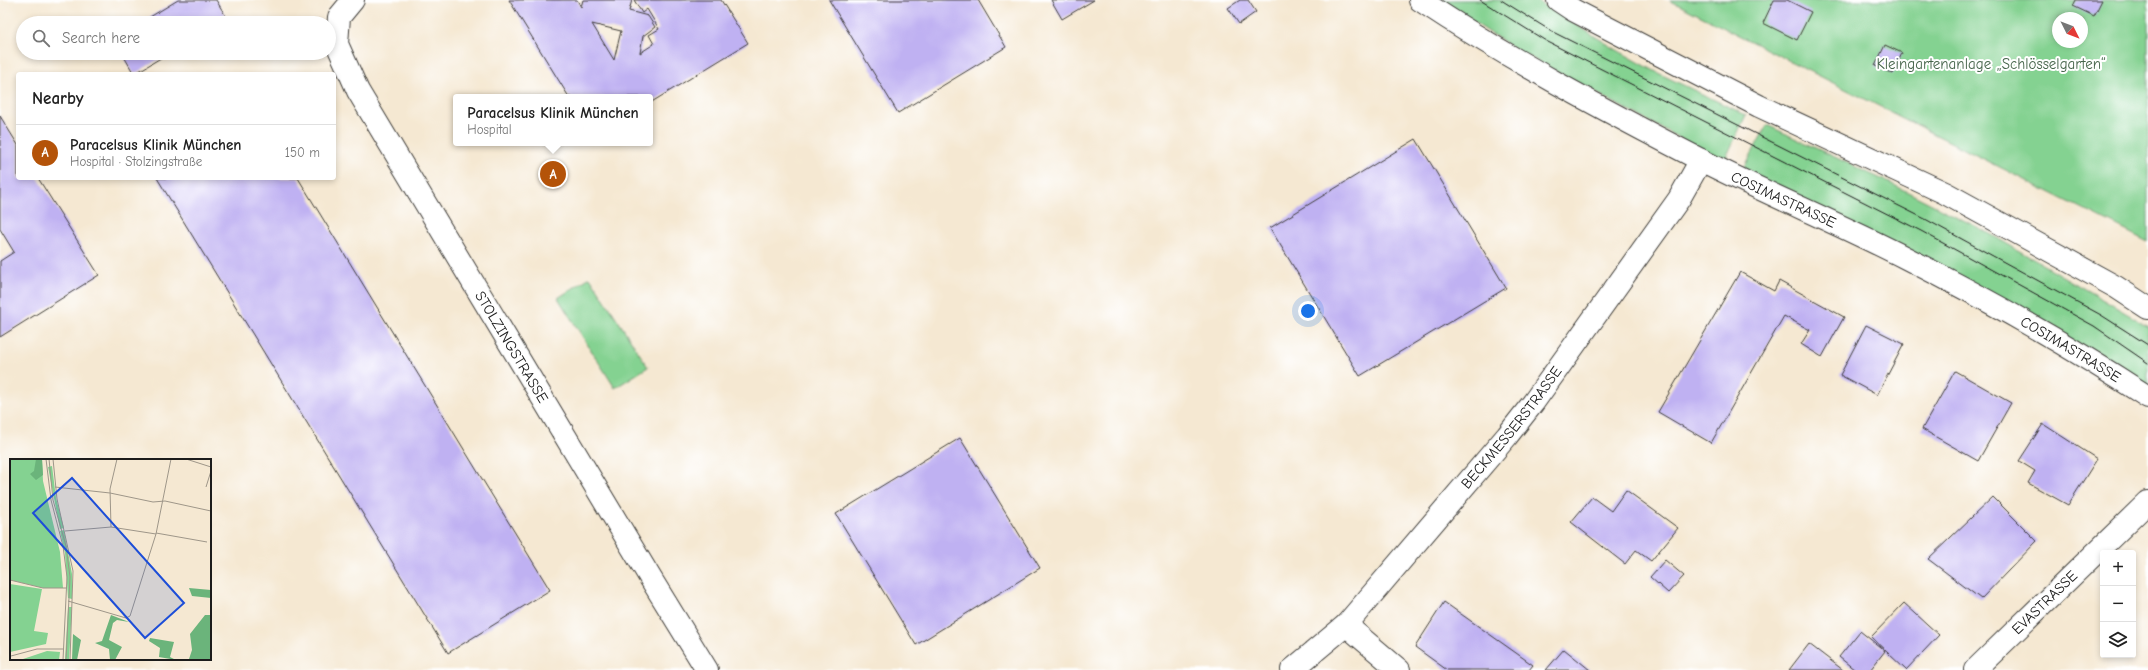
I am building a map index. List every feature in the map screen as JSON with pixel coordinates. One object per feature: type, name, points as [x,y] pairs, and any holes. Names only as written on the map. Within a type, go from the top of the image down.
[{"type":"street","name":"STOLZINGSTRASSE","points":[[353,0],[339,17],[337,44],[358,91],[651,579],[708,670]]},
{"type":"street","name":"COSIMASTRASSE","points":[[1420,0],[1551,79],[1701,160],[1906,258],[2080,353],[2148,397]]},
{"type":"street","points":[[1558,0],[1573,10],[1758,106],[1945,193],[2116,288],[2148,308]]},
{"type":"street","name":"BECKMESSERSTRASSE","points":[[1292,670],[1346,625],[1533,403],[1679,199],[1701,160]]},
{"type":"street","name":"EVASTRASSE","points":[[1975,670],[2148,502]]},
{"type":"street","points":[[1346,625],[1399,670]]},
{"type":"green space","points":[[1440,0],[1536,0],[1617,50],[1660,74],[1746,115],[1724,162],[1513,48]]},
{"type":"green space","name":"Kleingartenanlage „Schlösselgarten“","points":[[1669,0],[2148,0],[2148,242]]},
{"type":"green space","points":[[1767,125],[1894,185],[1985,231],[2148,326],[2148,386],[1743,170]]},
{"type":"green space","points":[[590,277],[648,367],[615,388],[558,298]]},
{"type":"building","points":[[178,0],[216,0],[226,16],[152,16]]},
{"type":"building","points":[[509,0],[577,0],[581,7],[583,0],[632,0],[629,11],[648,16],[655,27],[643,36],[640,53],[654,44],[649,35],[659,29],[647,9],[642,13],[634,0],[721,0],[748,43],[653,101],[653,94],[567,94]],"holes":[[[592,24],[621,31],[614,60]]]},
{"type":"building","points":[[829,0],[978,0],[1006,47],[898,113]]},
{"type":"building","points":[[1051,0],[1094,0],[1062,19]]},
{"type":"building","points":[[1240,0],[1248,0],[1256,12],[1239,24],[1228,8]]},
{"type":"building","points":[[1774,0],[1787,0],[1811,12],[1797,40],[1763,23]]},
{"type":"building","points":[[2076,0],[2102,0],[2094,16],[2073,6]]},
{"type":"building","points":[[1885,45],[1902,53],[1893,74],[1875,66]]},
{"type":"building","points":[[126,60],[157,60],[137,72],[133,72]]},
{"type":"building","points":[[0,116],[16,142],[16,180],[39,180],[99,275],[0,337],[0,261],[14,252],[0,229]]},
{"type":"building","points":[[1416,139],[1506,288],[1360,376],[1270,228]]},
{"type":"building","points":[[158,180],[299,180],[550,590],[448,653]]},
{"type":"building","points":[[1740,272],[1774,291],[1779,281],[1844,317],[1822,357],[1801,344],[1810,330],[1784,316],[1711,443],[1658,412]]},
{"type":"building","points":[[1866,325],[1904,344],[1877,395],[1840,375]]},
{"type":"building","points":[[1955,371],[2011,403],[1978,461],[1922,429]]},
{"type":"building","points":[[2043,424],[2097,459],[2068,505],[2028,483],[2035,471],[2019,461]]},
{"type":"building","points":[[960,438],[1040,568],[916,645],[836,514]]},
{"type":"building","points":[[1626,490],[1678,528],[1651,561],[1636,550],[1625,564],[1571,522],[1592,497],[1611,511]]},
{"type":"building","points":[[1993,497],[2037,541],[1981,599],[1928,559]]},
{"type":"building","points":[[1665,560],[1684,576],[1668,593],[1650,577]]},
{"type":"building","points":[[1444,602],[1533,665],[1529,670],[1447,670],[1415,647]]},
{"type":"building","points":[[1904,603],[1939,635],[1906,670],[1871,637]]},
{"type":"building","points":[[1860,631],[1885,651],[1870,670],[1855,670],[1839,657]]},
{"type":"building","points":[[1809,644],[1843,670],[1789,670]]},
{"type":"building","points":[[1564,649],[1590,670],[1546,670]]},
{"type":"tram line","points":[[1480,0],[1546,41],[1921,231],[2094,326],[2148,363]]},
{"type":"tram line","points":[[1501,0],[1551,31],[1927,220],[2101,315],[2148,345]]},
{"type":"place","name":"Paracelsus Klinik München","points":[[553,174]]}]
